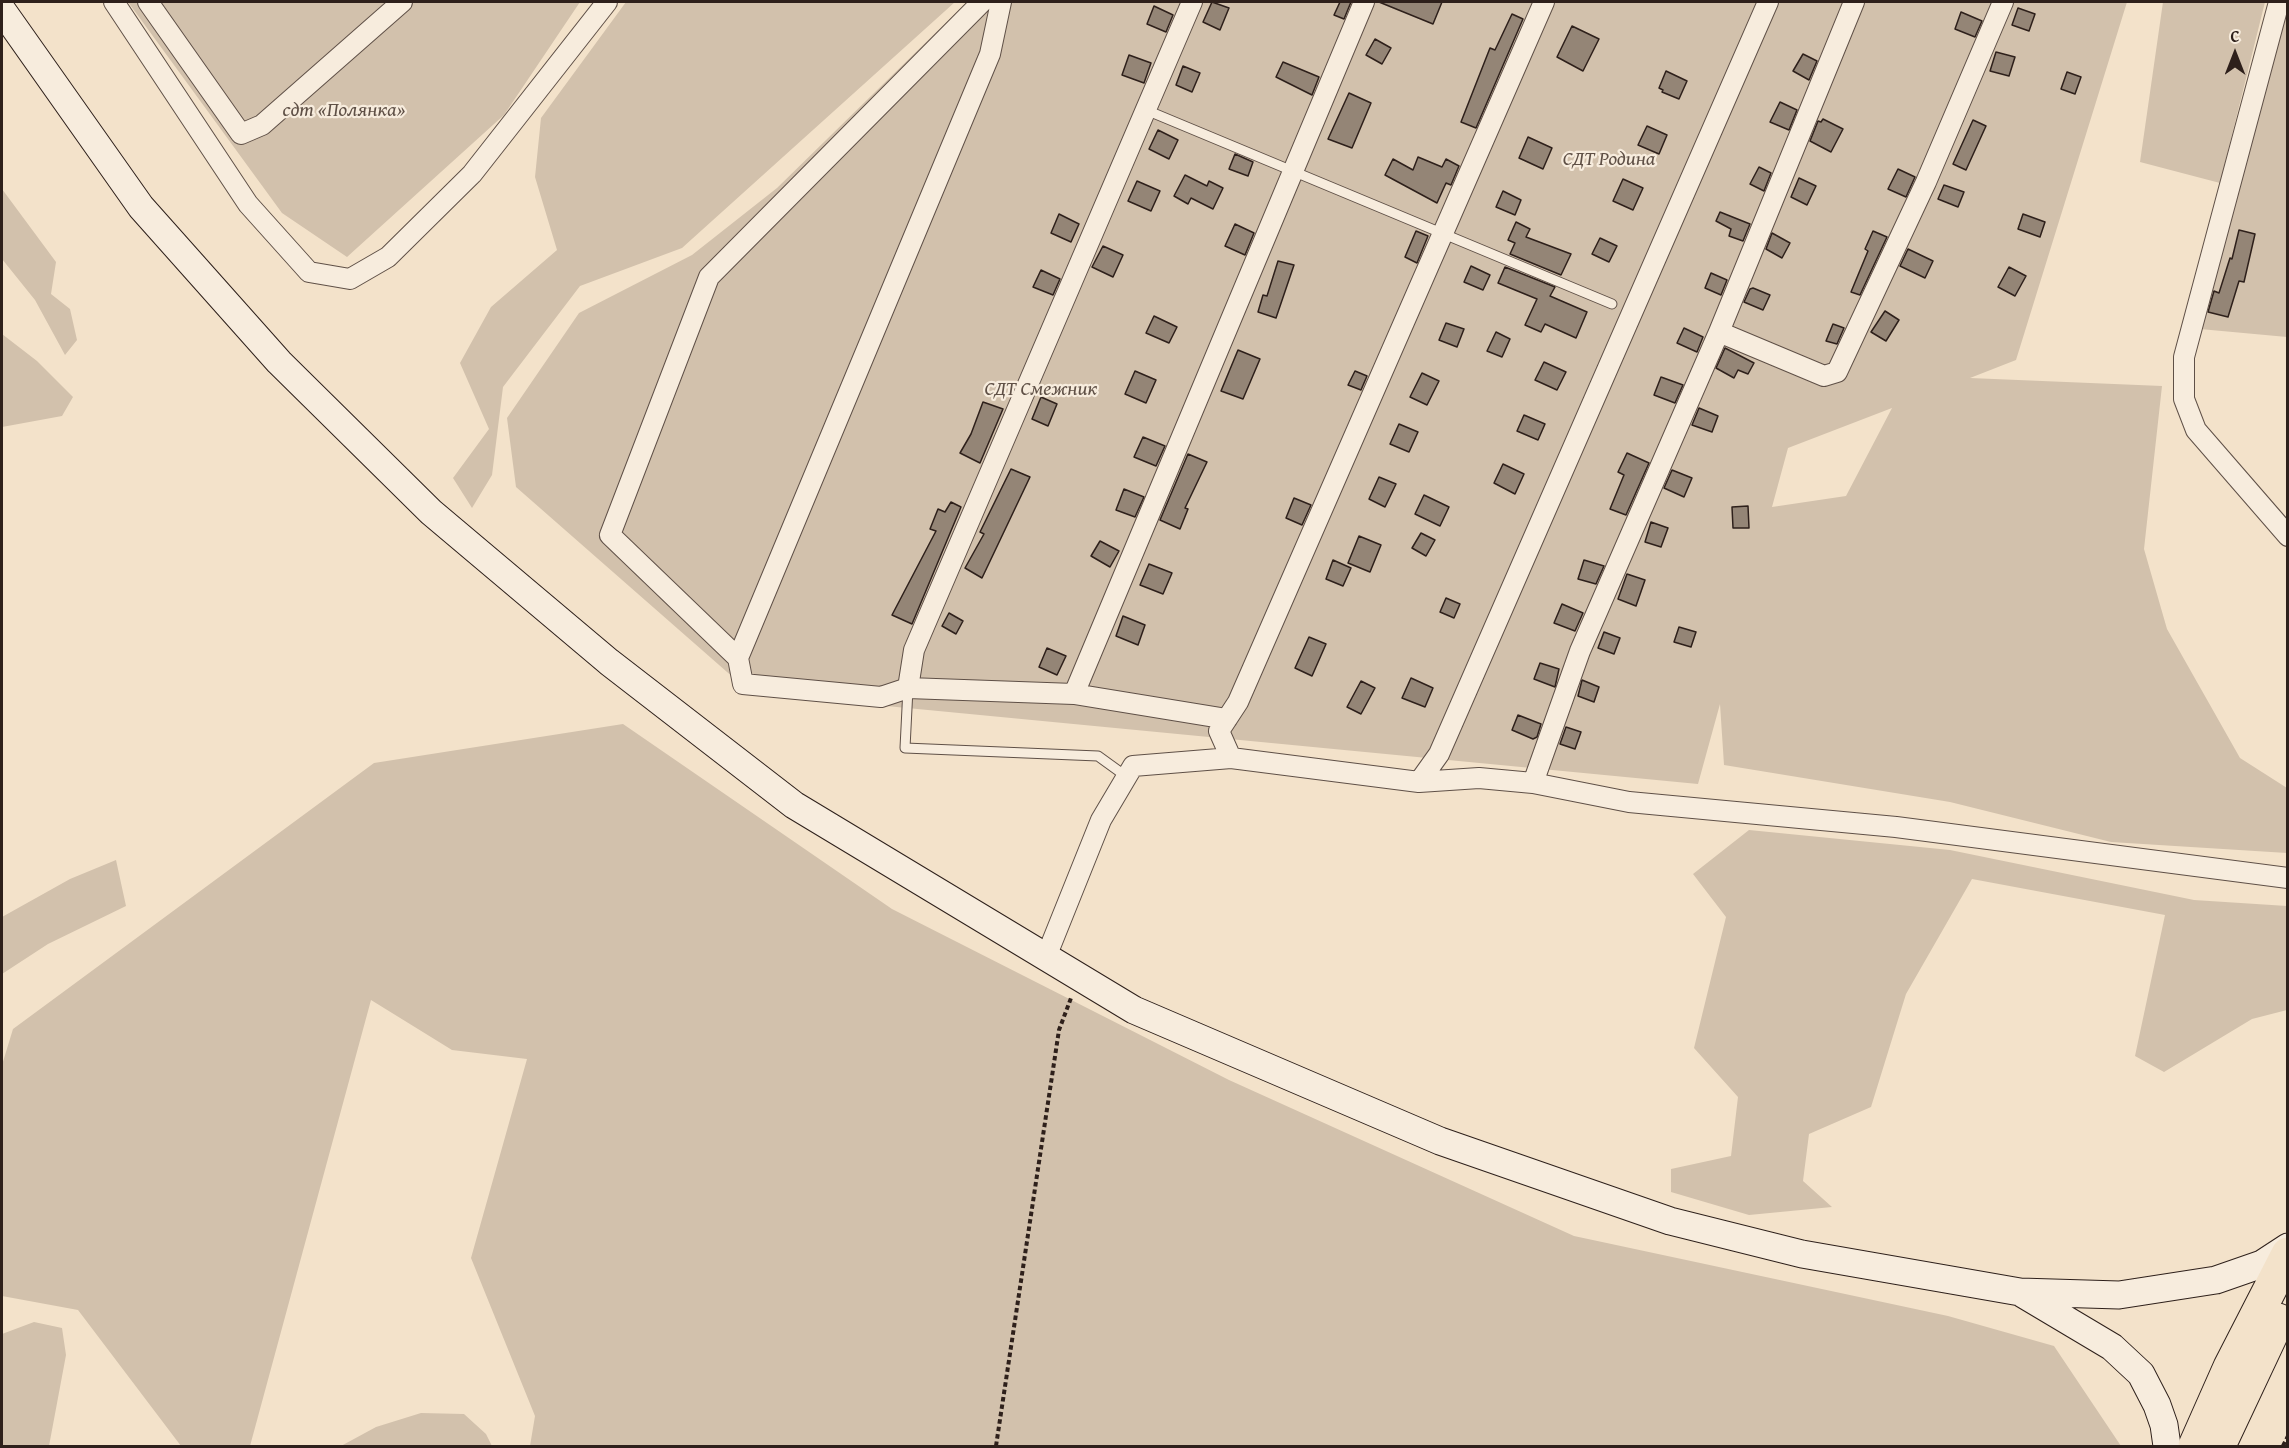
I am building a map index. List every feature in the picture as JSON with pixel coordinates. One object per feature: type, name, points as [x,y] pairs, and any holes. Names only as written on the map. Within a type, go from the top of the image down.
[{"type":"highway","points":[[2195,1446],[2230,1367],[2288,1254]]},
{"type":"highway","points":[[2219,1446],[2288,1301]]},
{"type":"street","points":[[114,2],[248,204],[309,272],[350,279],[388,257],[472,174],[607,2]]},
{"type":"street","points":[[152,3],[241,134],[262,125],[402,2]]},
{"type":"street","points":[[738,658],[610,535],[709,277],[982,2]]},
{"type":"street","points":[[1001,2],[990,54],[738,658],[743,684],[881,697],[908,688],[1074,694],[1227,719]]},
{"type":"street","points":[[908,688],[914,650],[1192,2]]},
{"type":"street","points":[[1074,694],[1364,2]]},
{"type":"street","points":[[1231,758],[1219,731],[1238,702],[1544,2]]},
{"type":"street","points":[[1419,782],[1439,753],[1768,2]]},
{"type":"street","points":[[1533,783],[1580,651],[1719,332],[1854,2]]},
{"type":"street","points":[[1719,332],[1824,376],[1837,372],[1926,182],[2003,2]]},
{"type":"street","points":[[2279,2],[2184,357],[2184,399],[2196,430],[2288,536]]},
{"type":"street","points":[[2,10],[141,207],[279,362],[431,512],[609,662],[794,804],[1134,1010],[1440,1141],[1670,1221],[1802,1254],[2020,1292],[2119,1295],[2216,1280],[2262,1264],[2288,1247]]},
{"type":"street","points":[[1046,957],[1101,820],[1133,766],[1231,758],[1419,782],[1479,778],[1533,783],[1629,802],[1896,827],[2288,878]]},
{"type":"street","points":[[2020,1292],[2112,1347],[2142,1374],[2164,1425],[2167,1446]]},
{"type":"lane","points":[[1146,110],[1612,304]]},
{"type":"lane","points":[[908,688],[905,748],[1098,756],[1126,777]]},
{"type":"path","points":[[996,1446],[1059,1030],[1079,976]]},
{"type":"path","points":[[2283,1446],[2288,1436]]},
{"type":"green space","name":"сдт «Полянка»","points":[[128,2],[580,2],[504,115],[347,257],[282,213]]},
{"type":"green space","points":[[626,2],[955,2],[682,248],[580,286],[503,387],[492,475],[472,508],[453,478],[489,429],[460,363],[491,307],[557,250],[535,177],[541,118]]},
{"type":"green space","points":[[967,2],[2127,2],[2016,360],[1970,378],[2162,386],[2144,549],[2167,629],[2240,758],[2287,788],[2287,853],[2111,842],[1950,802],[1724,765],[1720,704],[1698,784],[751,693],[516,487],[507,418],[579,313],[692,255],[777,188]],"holes":[[[1892,408],[1846,496],[1772,507],[1788,448]]]},
{"type":"green space","points":[[2163,2],[2265,2],[2220,183],[2140,162]]},
{"type":"green space","points":[[2287,8],[2287,337],[2200,329],[2239,191]]},
{"type":"green space","points":[[2,189],[56,262],[51,294],[70,309],[77,340],[65,355],[35,300],[2,259]]},
{"type":"green space","points":[[2,334],[37,361],[73,397],[62,416],[2,427]]},
{"type":"green space","points":[[623,724],[892,909],[1229,1080],[1574,1236],[1948,1316],[2054,1346],[2121,1446],[530,1446],[535,1416],[471,1258],[527,1059],[452,1050],[371,1000],[250,1446],[181,1446],[78,1310],[2,1296],[2,1065],[13,1029],[374,763]]},
{"type":"green space","points":[[1749,830],[1950,850],[2194,900],[2287,906],[2287,1010],[2252,1019],[2164,1072],[2135,1056],[2165,915],[1972,879],[1906,994],[1871,1107],[1809,1134],[1803,1181],[1832,1207],[1749,1215],[1671,1192],[1671,1169],[1731,1156],[1738,1097],[1694,1048],[1726,917],[1693,874]]},
{"type":"green space","points":[[116,860],[126,906],[48,944],[2,974],[2,917],[70,879]]},
{"type":"green space","points":[[34,1322],[62,1328],[66,1355],[49,1446],[2,1446],[2,1334]]},
{"type":"green space","points":[[421,1413],[464,1414],[486,1434],[492,1446],[341,1446],[376,1427]]},
{"type":"building","points":[[1212,2],[1229,8],[1220,30],[1203,22]]},
{"type":"building","points":[[1340,2],[1351,2],[1344,19],[1334,15]]},
{"type":"building","points":[[1379,2],[1442,2],[1433,24]]},
{"type":"building","points":[[1154,6],[1173,15],[1166,32],[1147,24]]},
{"type":"building","points":[[2018,8],[2035,14],[2029,31],[2012,25]]},
{"type":"building","points":[[1961,12],[1982,21],[1975,37],[1955,29]]},
{"type":"building","points":[[1512,14],[1523,19],[1476,128],[1461,122],[1490,48],[1495,50]]},
{"type":"building","points":[[1572,26],[1599,39],[1583,71],[1557,57]]},
{"type":"building","points":[[1375,39],[1391,48],[1382,64],[1366,55]]},
{"type":"building","points":[[1996,52],[2015,57],[2009,76],[1990,71]]},
{"type":"building","points":[[1803,54],[1817,61],[1809,80],[1793,71]]},
{"type":"building","points":[[1129,55],[1151,63],[1144,83],[1122,75]]},
{"type":"building","points":[[1283,62],[1319,77],[1312,95],[1276,77]]},
{"type":"building","points":[[1183,66],[1200,73],[1192,92],[1176,85]]},
{"type":"building","points":[[1666,71],[1687,81],[1679,99],[1662,92],[1663,90],[1659,88]]},
{"type":"building","points":[[2067,72],[2081,77],[2075,94],[2061,89]]},
{"type":"building","points":[[1349,93],[1371,103],[1352,148],[1328,139]]},
{"type":"building","points":[[1780,102],[1797,110],[1789,130],[1770,122]]},
{"type":"building","points":[[1823,119],[1843,129],[1831,152],[1810,141],[1818,121],[1821,122]]},
{"type":"building","points":[[1973,120],[1986,126],[1966,170],[1953,164]]},
{"type":"building","points":[[1647,126],[1667,135],[1659,154],[1638,145]]},
{"type":"building","points":[[1158,130],[1178,140],[1169,159],[1149,149]]},
{"type":"building","points":[[1528,137],[1552,148],[1543,169],[1519,158]]},
{"type":"building","points":[[1235,154],[1253,162],[1248,176],[1229,169]]},
{"type":"building","points":[[1418,157],[1442,167],[1446,159],[1459,166],[1451,185],[1446,183],[1437,203],[1385,175],[1393,159],[1413,170]]},
{"type":"building","points":[[1759,167],[1771,173],[1764,191],[1750,184]]},
{"type":"building","points":[[1898,169],[1915,177],[1906,197],[1888,189]]},
{"type":"building","points":[[1185,175],[1207,186],[1209,181],[1223,188],[1213,209],[1191,198],[1188,204],[1174,196]]},
{"type":"building","points":[[1799,178],[1816,186],[1807,205],[1791,197]]},
{"type":"building","points":[[1623,179],[1643,188],[1633,210],[1613,201]]},
{"type":"building","points":[[1137,181],[1160,191],[1151,211],[1128,201]]},
{"type":"building","points":[[1944,185],[1964,192],[1958,207],[1938,199]]},
{"type":"building","points":[[1503,191],[1521,200],[1515,215],[1496,207]]},
{"type":"building","points":[[1720,212],[1750,224],[1743,241],[1729,236],[1731,229],[1716,221]]},
{"type":"building","points":[[1059,214],[1079,224],[1071,242],[1051,233]]},
{"type":"building","points":[[2023,214],[2045,222],[2040,237],[2018,229]]},
{"type":"building","points":[[1516,222],[1530,229],[1526,237],[1571,254],[1561,275],[1510,254],[1515,243],[1508,240]]},
{"type":"building","points":[[1235,224],[1254,233],[1245,255],[1225,246]]},
{"type":"building","points":[[2239,230],[2255,234],[2244,282],[2239,281],[2228,317],[2208,312],[2214,291],[2219,293],[2230,258],[2232,259]]},
{"type":"building","points":[[1416,231],[1428,236],[1417,263],[1405,257]]},
{"type":"building","points":[[1873,231],[1887,237],[1860,295],[1851,292],[1868,251],[1865,249]]},
{"type":"building","points":[[1772,233],[1790,243],[1782,258],[1766,249]]},
{"type":"building","points":[[1600,238],[1617,246],[1609,262],[1592,254]]},
{"type":"building","points":[[1103,246],[1123,255],[1113,277],[1092,267]]},
{"type":"building","points":[[1908,249],[1933,261],[1925,278],[1900,266]]},
{"type":"building","points":[[1278,261],[1294,265],[1276,318],[1258,312],[1263,295],[1267,296]]},
{"type":"building","points":[[1471,266],[1490,275],[1483,290],[1464,282]]},
{"type":"building","points":[[1505,267],[1555,287],[1550,296],[1587,312],[1576,338],[1545,324],[1541,332],[1525,325],[1537,299],[1498,283]]},
{"type":"building","points":[[2009,267],[2026,276],[2015,296],[1998,287]]},
{"type":"building","points":[[1041,270],[1060,279],[1053,295],[1033,287]]},
{"type":"building","points":[[1711,273],[1727,280],[1721,295],[1705,288]]},
{"type":"building","points":[[1753,288],[1770,295],[1763,310],[1744,302],[1750,289]]},
{"type":"building","points":[[1885,311],[1899,320],[1886,341],[1871,332]]},
{"type":"building","points":[[1154,316],[1177,327],[1169,343],[1146,333]]},
{"type":"building","points":[[1446,323],[1464,329],[1457,347],[1439,340]]},
{"type":"building","points":[[1833,324],[1844,328],[1837,344],[1826,341]]},
{"type":"building","points":[[1684,328],[1703,337],[1697,352],[1677,343]]},
{"type":"building","points":[[1496,332],[1510,339],[1502,357],[1487,351]]},
{"type":"building","points":[[1725,348],[1754,363],[1748,374],[1738,370],[1734,378],[1716,368]]},
{"type":"building","points":[[1238,350],[1260,359],[1243,399],[1221,391]]},
{"type":"building","points":[[1544,362],[1566,372],[1557,390],[1535,380]]},
{"type":"building","points":[[1135,371],[1156,380],[1146,403],[1125,394]]},
{"type":"building","points":[[1355,371],[1367,376],[1361,390],[1348,385]]},
{"type":"building","points":[[1422,373],[1439,381],[1427,405],[1410,397]]},
{"type":"building","points":[[1661,377],[1683,385],[1675,403],[1654,395]]},
{"type":"building","points":[[1041,397],[1057,404],[1048,426],[1032,419]]},
{"type":"building","points":[[983,402],[1003,409],[980,463],[960,453],[971,434]]},
{"type":"building","points":[[1699,408],[1718,416],[1712,432],[1692,425]]},
{"type":"building","points":[[1524,415],[1545,424],[1538,440],[1517,431]]},
{"type":"building","points":[[1399,424],[1418,432],[1409,452],[1390,444]]},
{"type":"building","points":[[1143,437],[1165,446],[1156,466],[1134,457]]},
{"type":"building","points":[[1627,453],[1649,463],[1626,515],[1610,509],[1624,475],[1618,472]]},
{"type":"building","points":[[1188,454],[1207,462],[1185,508],[1188,509],[1180,529],[1160,520]]},
{"type":"building","points":[[1503,464],[1524,474],[1515,494],[1494,483]]},
{"type":"building","points":[[1011,469],[1030,477],[982,578],[965,568],[984,534],[980,532]]},
{"type":"building","points":[[1672,470],[1692,478],[1684,497],[1664,488]]},
{"type":"building","points":[[1379,477],[1396,484],[1385,507],[1369,499]]},
{"type":"building","points":[[1124,489],[1144,497],[1135,517],[1116,510]]},
{"type":"building","points":[[1424,495],[1449,507],[1440,526],[1415,514]]},
{"type":"building","points":[[1294,498],[1311,505],[1302,525],[1286,518]]},
{"type":"building","points":[[951,502],[961,507],[912,624],[892,615],[936,531],[930,529],[938,509],[945,512]]},
{"type":"building","points":[[1748,506],[1749,528],[1733,528],[1732,507]]},
{"type":"building","points":[[1651,522],[1668,528],[1661,547],[1645,542]]},
{"type":"building","points":[[1421,533],[1435,540],[1426,556],[1412,548]]},
{"type":"building","points":[[1359,536],[1381,545],[1370,572],[1348,563]]},
{"type":"building","points":[[1100,541],[1119,551],[1110,567],[1091,556]]},
{"type":"building","points":[[1333,560],[1351,568],[1343,586],[1326,579]]},
{"type":"building","points":[[1584,560],[1604,566],[1596,584],[1578,579]]},
{"type":"building","points":[[1149,564],[1172,573],[1163,594],[1140,585]]},
{"type":"building","points":[[1627,574],[1645,580],[1636,606],[1618,599]]},
{"type":"building","points":[[1446,598],[1460,604],[1454,618],[1440,612]]},
{"type":"building","points":[[1562,604],[1583,613],[1575,631],[1554,623]]},
{"type":"building","points":[[949,613],[963,621],[956,634],[942,626]]},
{"type":"building","points":[[1123,616],[1145,625],[1138,645],[1116,636]]},
{"type":"building","points":[[1679,627],[1696,632],[1691,647],[1674,642]]},
{"type":"building","points":[[1604,632],[1620,638],[1614,654],[1598,648]]},
{"type":"building","points":[[1309,637],[1326,644],[1312,676],[1295,668]]},
{"type":"building","points":[[1047,648],[1066,656],[1057,675],[1039,667]]},
{"type":"building","points":[[1540,663],[1559,669],[1555,687],[1534,679]]},
{"type":"building","points":[[1411,678],[1433,688],[1425,707],[1402,698]]},
{"type":"building","points":[[1582,680],[1599,687],[1594,702],[1578,696]]},
{"type":"building","points":[[1361,681],[1375,688],[1361,714],[1347,707]]},
{"type":"building","points":[[1518,715],[1541,724],[1537,737],[1533,739],[1512,730]]},
{"type":"building","points":[[1566,727],[1581,732],[1575,749],[1560,744]]},
{"type":"park label","name":"СДТ Родина","points":[[1609,160]]},
{"type":"park label","name":"СДТ Смежник","points":[[1041,390]]}]
